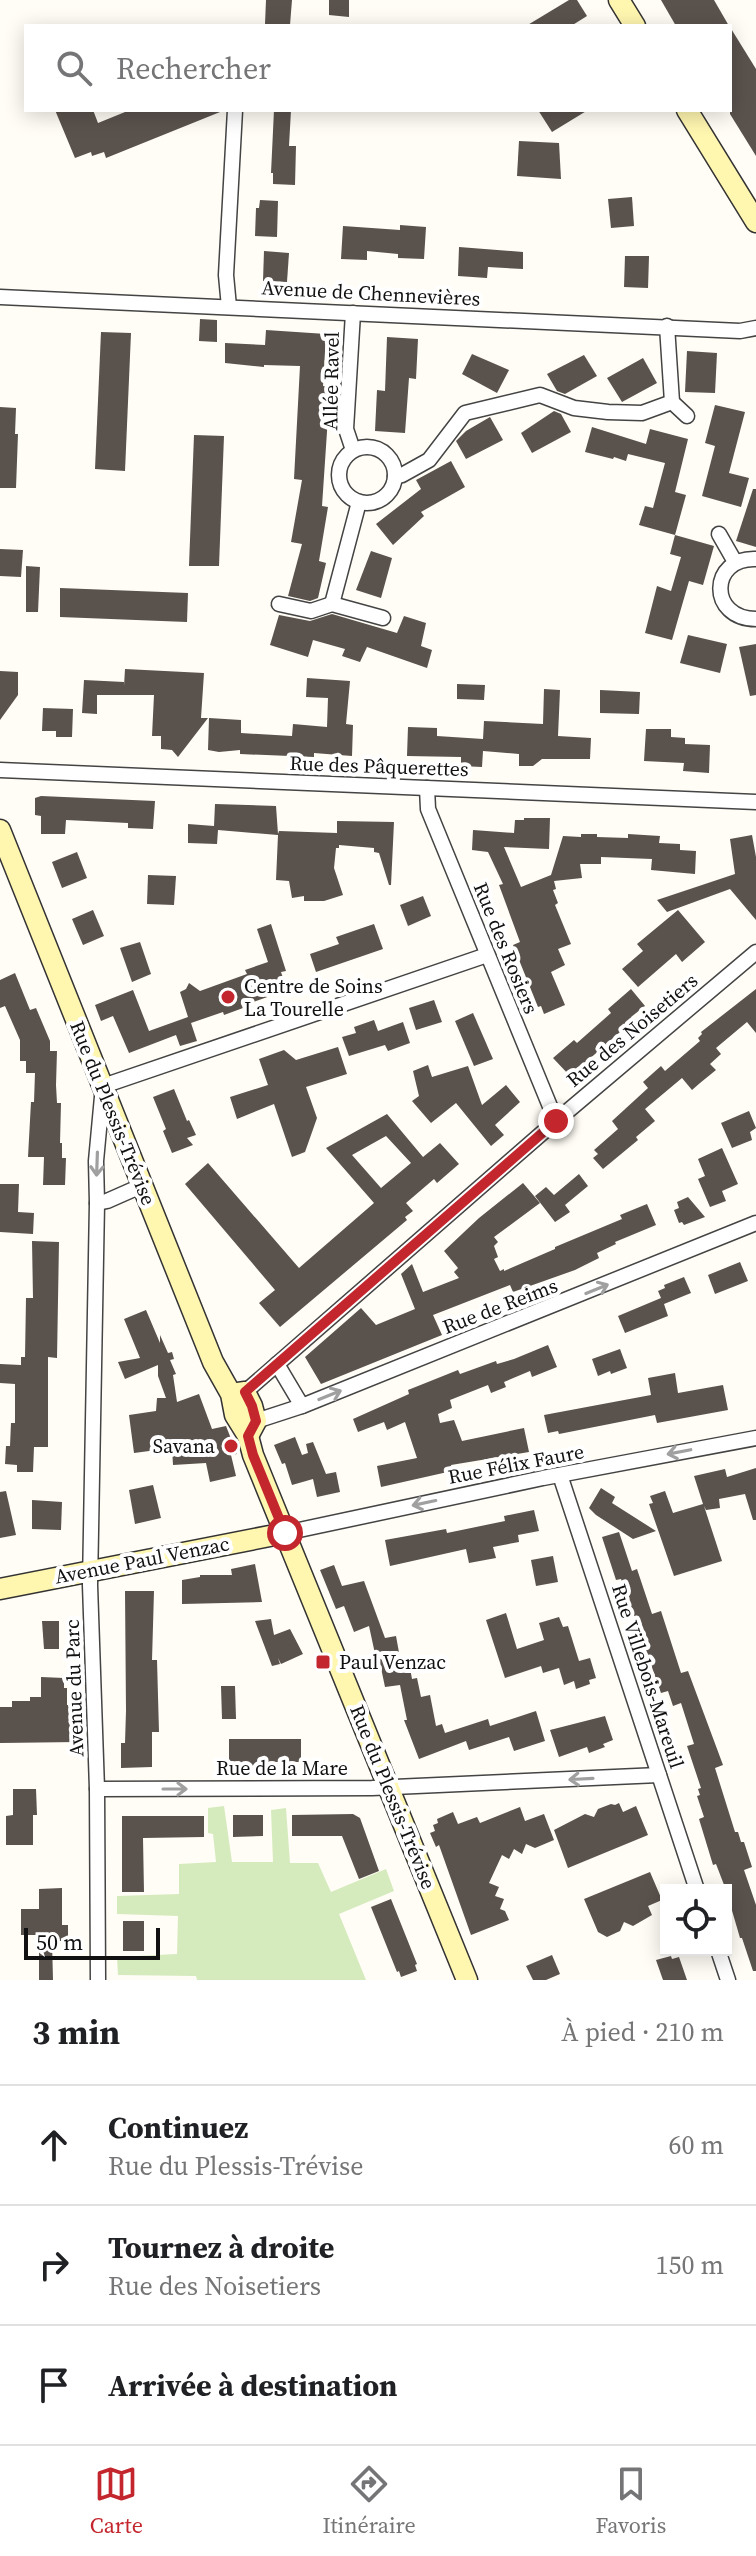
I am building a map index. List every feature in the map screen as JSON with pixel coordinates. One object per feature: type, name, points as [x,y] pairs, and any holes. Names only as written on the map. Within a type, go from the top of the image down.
[{"type":"street","points":[[619,0],[634,24]]},
{"type":"street","points":[[229,307],[226,275],[235,112]]},
{"type":"street","points":[[688,112],[756,222]]},
{"type":"street","name":"Avenue de Chennevières","points":[[0,297],[667,326],[740,331],[756,336]]},
{"type":"street","name":"Allée Ravel","points":[[353,313],[346,429],[353,450]]},
{"type":"street","points":[[667,326],[672,402],[687,416]]},
{"type":"street","name":"Avenue de Chennevières","points":[[740,331],[756,328]]},
{"type":"street","points":[[332,604],[359,502],[380,500],[389,492],[395,476],[429,460],[465,413],[540,395],[574,408],[608,412],[642,413],[672,402]]},
{"type":"street","name":"Allée Ravel","points":[[359,502],[349,497],[339,478],[345,457],[353,450],[363,446],[385,452],[392,461],[395,476]]},
{"type":"street","points":[[719,534],[735,562]]},
{"type":"street","points":[[756,559],[735,562],[721,581],[720,593],[724,605],[732,614],[743,619],[756,619]]},
{"type":"street","points":[[279,604],[311,611],[332,604],[383,618]]},
{"type":"street","name":"Rue des Pâquerettes","points":[[0,770],[756,802]]},
{"type":"street","name":"Rue des Rosiers","points":[[427,788],[428,809],[556,1121]]},
{"type":"street","name":"Rue du Plessis-Trévise","points":[[0,830],[213,1362],[238,1393],[235,1415],[252,1428],[253,1455],[467,1980]]},
{"type":"street","name":"Rue des Noisetiers","points":[[238,1393],[277,1364],[756,952]]},
{"type":"street","points":[[103,1086],[487,955]]},
{"type":"street","name":"Avenue du Parc","points":[[98,1980],[91,1571],[96,1161],[103,1086]]},
{"type":"street","points":[[97,1203],[141,1186]]},
{"type":"street","name":"Rue de Reims","points":[[252,1428],[756,1223]]},
{"type":"street","points":[[277,1364],[302,1406]]},
{"type":"street","name":"Rue Félix Faure","points":[[285,1533],[560,1475],[756,1438]]},
{"type":"street","name":"Rue Villebois-Mareuil","points":[[560,1475],[695,1884]]},
{"type":"street","name":"Avenue Paul Venzac","points":[[0,1589],[285,1533]]},
{"type":"street","name":"Rue de la Mare","points":[[97,1789],[390,1787],[659,1775]]},
{"type":"street","points":[[720,1956],[728,1980]]},
{"type":"green space","points":[[224,1806],[232,1862],[273,1862],[271,1810],[286,1808],[290,1863],[318,1863],[331,1892],[386,1869],[394,1891],[339,1914],[366,1980],[197,1980],[196,1976],[118,1975],[117,1957],[177,1954],[178,1916],[117,1914],[117,1896],[179,1894],[179,1864],[216,1862],[213,1834],[208,1833],[208,1808]]},
{"type":"building","points":[[266,0],[292,0],[290,24],[265,24]]},
{"type":"building","points":[[329,0],[349,0],[349,17],[329,15]]},
{"type":"building","points":[[569,0],[577,0],[587,16],[574,24],[529,24]]},
{"type":"building","points":[[661,0],[714,0],[728,24],[675,24]]},
{"type":"building","points":[[732,30],[756,69],[756,156],[730,114]]},
{"type":"building","points":[[56,112],[94,112],[98,123],[125,112],[220,112],[106,158],[104,152],[92,156],[91,152],[75,158]]},
{"type":"building","points":[[274,112],[291,112],[289,146],[296,146],[295,185],[273,184]]},
{"type":"building","points":[[539,112],[585,112],[552,132]]},
{"type":"building","points":[[519,141],[559,143],[561,179],[517,176]]},
{"type":"building","points":[[632,197],[634,226],[611,228],[608,199]]},
{"type":"building","points":[[260,200],[278,201],[277,237],[255,236],[256,208],[259,208]]},
{"type":"building","points":[[400,225],[426,227],[424,259],[398,258],[398,254],[367,251],[367,260],[341,259],[343,226],[400,230]]},
{"type":"building","points":[[459,247],[523,252],[523,269],[488,267],[487,278],[458,276]]},
{"type":"building","points":[[264,251],[289,253],[287,282],[263,281]]},
{"type":"building","points":[[625,256],[649,256],[648,288],[624,287]]},
{"type":"building","points":[[200,319],[217,320],[217,342],[199,341]]},
{"type":"building","points":[[266,330],[326,334],[323,386],[330,387],[322,506],[328,507],[319,561],[326,563],[318,598],[310,601],[288,596],[302,544],[291,542],[302,480],[294,479],[300,366],[264,367],[225,363],[225,343],[265,345]]},
{"type":"building","points":[[101,332],[131,333],[125,471],[95,469]]},
{"type":"building","points":[[387,337],[418,339],[416,379],[409,378],[405,433],[375,431],[377,390],[385,391]]},
{"type":"building","points":[[687,351],[717,353],[715,393],[685,392]]},
{"type":"building","points":[[472,354],[509,370],[497,393],[462,374]]},
{"type":"building","points":[[584,355],[597,376],[565,394],[557,391],[547,374]]},
{"type":"building","points":[[643,358],[657,383],[622,402],[607,378]]},
{"type":"building","points":[[715,405],[745,412],[729,473],[749,478],[741,507],[702,496],[715,446],[705,443]]},
{"type":"building","points":[[0,407],[16,408],[16,488],[0,488]]},
{"type":"building","points":[[554,411],[561,414],[571,432],[532,453],[521,433]]},
{"type":"building","points":[[490,417],[503,440],[466,459],[456,441],[466,431]]},
{"type":"building","points":[[592,427],[646,444],[650,429],[688,439],[675,492],[686,495],[675,535],[639,525],[645,506],[653,508],[665,463],[628,454],[626,461],[585,452]]},
{"type":"building","points":[[194,435],[224,436],[219,566],[189,566]]},
{"type":"building","points":[[451,461],[465,487],[421,512],[424,516],[393,545],[376,524],[421,489],[416,480]]},
{"type":"building","points":[[753,489],[756,489],[756,547],[736,541]]},
{"type":"building","points":[[675,535],[714,546],[703,585],[689,581],[672,640],[645,633],[657,586],[671,591],[681,557],[670,554]]},
{"type":"building","points":[[0,549],[23,550],[21,577],[0,576]]},
{"type":"building","points":[[371,551],[392,558],[381,598],[356,590]]},
{"type":"building","points":[[26,566],[40,567],[38,612],[26,612]]},
{"type":"building","points":[[60,588],[188,593],[187,622],[60,617]]},
{"type":"building","points":[[332,614],[397,633],[404,616],[426,623],[421,646],[432,650],[427,668],[367,647],[360,662],[342,656],[345,649],[313,640],[308,657],[270,645],[279,615],[310,621]]},
{"type":"building","points":[[688,635],[727,644],[720,673],[680,663]]},
{"type":"building","points":[[756,644],[756,695],[750,696],[739,647]]},
{"type":"building","points":[[125,669],[204,673],[201,718],[208,718],[178,757],[172,750],[161,749],[161,736],[152,736],[154,695],[97,695],[97,714],[82,713],[84,680],[124,682],[124,686]]},
{"type":"building","points":[[0,671],[18,672],[18,695],[0,720]]},
{"type":"building","points":[[307,678],[350,681],[346,724],[353,725],[352,756],[240,754],[240,750],[208,750],[209,718],[241,720],[241,733],[292,736],[293,724],[327,727],[328,698],[306,697]]},
{"type":"building","points":[[457,684],[485,685],[484,700],[457,699]]},
{"type":"building","points":[[544,689],[560,690],[558,736],[591,738],[590,759],[542,759],[533,766],[519,766],[519,754],[483,751],[482,767],[461,766],[461,757],[407,756],[408,727],[437,728],[437,736],[483,739],[484,721],[543,724]]},
{"type":"building","points":[[600,690],[640,692],[639,714],[600,713]]},
{"type":"building","points":[[43,708],[73,709],[72,737],[56,737],[56,731],[42,731]]},
{"type":"building","points":[[646,729],[671,729],[671,737],[685,738],[685,744],[710,745],[709,773],[683,771],[684,763],[644,761]]},
{"type":"building","points":[[35,798],[155,801],[153,829],[128,828],[128,823],[66,820],[65,834],[41,834],[41,816],[35,815]]},
{"type":"building","points":[[215,804],[276,806],[278,834],[279,831],[337,833],[337,821],[394,822],[391,885],[379,853],[374,852],[374,848],[339,845],[334,868],[343,895],[324,901],[304,901],[304,896],[292,898],[289,881],[276,880],[278,835],[218,830],[217,844],[188,843],[188,824],[214,826]]},
{"type":"building","points":[[550,818],[549,849],[504,847],[521,887],[551,875],[563,836],[660,836],[659,843],[680,844],[680,850],[696,851],[695,874],[651,870],[652,859],[601,857],[601,864],[580,864],[582,878],[554,881],[556,889],[553,890],[558,903],[555,905],[571,944],[558,949],[565,965],[551,972],[565,1005],[544,1014],[541,1006],[538,1007],[513,945],[520,942],[499,885],[503,884],[488,852],[472,850],[473,830],[514,833],[515,820]]},
{"type":"building","points":[[752,835],[756,857],[756,920],[730,889],[667,912],[657,900],[735,874],[730,839]]},
{"type":"building","points":[[77,852],[87,878],[62,888],[52,862]]},
{"type":"building","points":[[148,875],[176,876],[174,905],[147,904]]},
{"type":"building","points":[[423,896],[431,916],[408,926],[400,905]]},
{"type":"building","points":[[93,910],[104,936],[83,945],[72,919]]},
{"type":"building","points":[[678,910],[705,942],[682,962],[676,954],[638,987],[622,969],[643,951],[637,944]]},
{"type":"building","points":[[271,924],[286,971],[281,972],[287,990],[224,1015],[223,1012],[191,1023],[197,1041],[180,1046],[176,1035],[129,1053],[113,1016],[101,1021],[95,1005],[133,990],[149,1031],[188,1017],[180,992],[189,983],[200,991],[247,974],[245,970],[268,962],[257,929]]},
{"type":"building","points":[[374,924],[383,949],[316,972],[310,954],[339,944],[336,937]]},
{"type":"building","points":[[140,942],[151,974],[132,982],[120,948]]},
{"type":"building","points":[[15,973],[30,1010],[36,1008],[50,1041],[50,1051],[57,1051],[57,1103],[61,1103],[60,1143],[62,1158],[66,1158],[65,1185],[43,1185],[44,1157],[28,1157],[35,1073],[26,1073],[26,1061],[20,1061],[20,1040],[5,1006],[0,1008],[0,980]]},
{"type":"building","points":[[631,989],[645,1006],[570,1076],[553,1058],[574,1040],[577,1043],[611,1013],[608,1009]]},
{"type":"building","points":[[756,989],[756,1033],[747,1022],[716,1048],[721,1054],[710,1064],[716,1070],[692,1090],[682,1078],[645,1109],[655,1121],[636,1137],[638,1140],[603,1169],[593,1158],[598,1154],[594,1150],[618,1129],[612,1121],[648,1088],[643,1082],[661,1066],[665,1071],[700,1041],[701,1032]]},
{"type":"building","points":[[434,1000],[442,1022],[416,1030],[409,1008]]},
{"type":"building","points":[[473,1013],[493,1059],[474,1066],[455,1021]]},
{"type":"building","points":[[374,1020],[378,1031],[403,1022],[410,1043],[388,1051],[385,1045],[349,1056],[342,1037],[356,1033],[354,1027]]},
{"type":"building","points":[[338,1047],[347,1074],[306,1087],[317,1118],[305,1152],[292,1157],[274,1104],[237,1119],[230,1097],[268,1085],[259,1059],[284,1050],[296,1060]]},
{"type":"building","points":[[428,1065],[432,1077],[468,1066],[482,1105],[506,1085],[520,1102],[495,1125],[504,1135],[491,1146],[456,1103],[431,1123],[412,1101],[419,1096],[413,1071]]},
{"type":"building","points":[[174,1089],[196,1135],[187,1138],[193,1145],[172,1153],[153,1097]]},
{"type":"building","points":[[749,1111],[756,1128],[750,1132],[752,1140],[732,1148],[721,1123]]},
{"type":"building","points":[[387,1114],[423,1157],[440,1143],[459,1164],[437,1183],[434,1179],[406,1203],[413,1211],[405,1217],[407,1220],[280,1327],[259,1303],[275,1290],[185,1184],[208,1163],[299,1268],[374,1203],[326,1148]],"holes":[[[386,1136],[411,1163],[381,1188],[352,1155]]]},
{"type":"building","points":[[722,1148],[738,1184],[722,1191],[726,1201],[710,1207],[698,1179],[705,1176],[698,1159]]},
{"type":"building","points":[[579,1174],[588,1186],[565,1205],[570,1212],[555,1222],[535,1196],[546,1187],[554,1195]]},
{"type":"building","points":[[523,1183],[540,1203],[494,1237],[498,1242],[494,1246],[498,1257],[494,1259],[500,1271],[622,1219],[620,1215],[647,1204],[656,1225],[615,1242],[597,1253],[599,1258],[575,1270],[513,1292],[510,1285],[433,1315],[442,1335],[321,1384],[305,1357],[361,1308],[376,1325],[415,1309],[401,1274],[412,1264],[423,1292],[459,1278],[454,1272],[458,1268],[444,1251]]},
{"type":"building","points":[[0,1184],[19,1184],[18,1212],[34,1213],[33,1234],[0,1232]]},
{"type":"building","points":[[688,1197],[705,1217],[684,1225],[679,1223],[674,1210],[679,1208],[677,1202]]},
{"type":"building","points":[[32,1241],[59,1242],[57,1358],[48,1357],[48,1447],[34,1447],[33,1472],[17,1472],[17,1465],[5,1464],[11,1423],[15,1423],[15,1384],[0,1383],[0,1364],[21,1365],[21,1357],[25,1357],[26,1298],[33,1298]]},
{"type":"building","points":[[740,1262],[748,1281],[715,1294],[708,1275]]},
{"type":"building","points":[[684,1277],[691,1293],[664,1304],[668,1316],[625,1333],[618,1316],[661,1298],[658,1291],[665,1288],[664,1285]]},
{"type":"building","points":[[146,1310],[160,1343],[160,1335],[168,1353],[172,1352],[174,1359],[170,1360],[176,1374],[173,1375],[177,1402],[199,1394],[212,1429],[226,1426],[237,1454],[231,1455],[236,1476],[210,1482],[206,1463],[173,1465],[172,1448],[134,1453],[129,1415],[156,1411],[157,1398],[166,1398],[158,1376],[158,1365],[125,1379],[118,1362],[140,1358],[124,1319]]},
{"type":"building","points":[[548,1345],[557,1367],[532,1377],[530,1371],[504,1382],[506,1387],[491,1393],[488,1385],[450,1400],[452,1408],[438,1414],[440,1423],[454,1420],[462,1441],[524,1428],[529,1452],[451,1465],[452,1471],[381,1487],[377,1466],[417,1458],[405,1422],[387,1430],[384,1422],[358,1432],[353,1419],[409,1394],[408,1390],[458,1370],[460,1374],[496,1361],[497,1364]]},
{"type":"building","points":[[620,1349],[627,1368],[598,1376],[592,1359]]},
{"type":"building","points":[[675,1373],[678,1393],[723,1385],[728,1410],[657,1423],[655,1415],[559,1434],[558,1431],[548,1433],[544,1415],[651,1395],[648,1378]]},
{"type":"building","points":[[295,1437],[302,1455],[308,1453],[306,1444],[313,1442],[326,1474],[336,1472],[340,1492],[317,1497],[313,1479],[292,1485],[285,1463],[282,1464],[274,1445]]},
{"type":"building","points":[[756,1468],[756,1520],[753,1520],[745,1494],[719,1499],[720,1508],[706,1510],[704,1506],[722,1561],[674,1576],[649,1504],[653,1503],[650,1496],[665,1491],[673,1513],[703,1504],[694,1476],[725,1469],[727,1477]]},
{"type":"building","points":[[153,1485],[161,1518],[135,1524],[129,1490]]},
{"type":"building","points":[[601,1488],[615,1497],[612,1503],[656,1531],[633,1539],[596,1515],[589,1508]]},
{"type":"building","points":[[6,1491],[16,1535],[0,1538],[0,1492]]},
{"type":"building","points":[[32,1500],[62,1502],[61,1530],[32,1529]]},
{"type":"building","points":[[534,1510],[539,1531],[518,1535],[519,1542],[493,1547],[496,1558],[469,1563],[466,1549],[390,1566],[385,1540],[446,1529],[447,1533],[505,1521],[504,1516]]},
{"type":"building","points":[[619,1532],[632,1571],[637,1569],[652,1614],[661,1611],[681,1673],[688,1671],[723,1765],[715,1768],[735,1832],[744,1842],[752,1867],[744,1870],[756,1905],[756,1971],[753,1971],[732,1911],[732,1884],[724,1884],[716,1864],[713,1865],[699,1819],[704,1817],[697,1796],[701,1788],[687,1746],[694,1744],[681,1703],[673,1706],[668,1691],[661,1693],[621,1579],[616,1580],[602,1537]]},
{"type":"building","points":[[553,1556],[558,1582],[536,1586],[531,1560]]},
{"type":"building","points":[[255,1564],[262,1602],[182,1604],[182,1580],[200,1575],[232,1575],[231,1569]]},
{"type":"building","points":[[334,1565],[342,1586],[364,1581],[385,1638],[396,1636],[400,1658],[408,1657],[412,1679],[417,1678],[421,1697],[430,1695],[436,1726],[442,1724],[445,1733],[488,1719],[490,1726],[536,1711],[545,1741],[514,1751],[509,1737],[469,1750],[466,1741],[419,1759],[404,1720],[407,1720],[400,1685],[385,1687],[369,1626],[354,1632],[344,1606],[336,1609],[320,1570]]},
{"type":"building","points":[[125,1591],[154,1591],[152,1660],[157,1660],[159,1732],[152,1732],[152,1767],[121,1768],[126,1711]]},
{"type":"building","points":[[506,1613],[517,1649],[544,1640],[539,1623],[559,1617],[563,1627],[568,1626],[579,1661],[590,1658],[596,1678],[576,1689],[574,1681],[564,1685],[559,1668],[543,1673],[541,1666],[505,1678],[486,1620]]},
{"type":"building","points":[[271,1619],[274,1635],[290,1629],[303,1654],[281,1664],[278,1658],[280,1664],[272,1666],[255,1621]]},
{"type":"building","points":[[42,1621],[59,1621],[59,1649],[44,1649]]},
{"type":"building","points":[[41,1677],[64,1678],[67,1705],[77,1705],[78,1742],[0,1743],[0,1707],[12,1707],[12,1701],[30,1701],[30,1697],[41,1697]]},
{"type":"building","points":[[221,1686],[235,1686],[236,1719],[222,1719]]},
{"type":"building","points":[[605,1716],[613,1740],[589,1753],[587,1747],[559,1757],[550,1730]]},
{"type":"building","points":[[229,1739],[301,1739],[301,1762],[229,1766]]},
{"type":"building","points":[[13,1789],[36,1789],[33,1845],[6,1845],[6,1816],[13,1815]]},
{"type":"building","points":[[619,1803],[623,1812],[636,1806],[648,1835],[568,1868],[554,1830],[585,1814],[594,1817],[598,1809]]},
{"type":"building","points":[[520,1807],[525,1821],[544,1814],[554,1840],[535,1848],[526,1844],[522,1854],[514,1849],[509,1859],[502,1855],[489,1883],[499,1887],[495,1896],[504,1899],[500,1909],[505,1911],[509,1920],[471,1935],[439,1845],[436,1847],[430,1833],[435,1831],[433,1825],[438,1823],[437,1819],[453,1812],[458,1824],[477,1817],[480,1823]]},
{"type":"building","points":[[353,1814],[360,1818],[379,1871],[359,1879],[342,1836],[292,1836],[292,1815]]},
{"type":"building","points":[[233,1815],[263,1815],[263,1836],[233,1837]]},
{"type":"building","points":[[122,1816],[204,1816],[204,1837],[143,1838],[144,1892],[122,1892]]},
{"type":"building","points":[[650,1872],[660,1895],[660,1901],[648,1906],[652,1915],[633,1926],[624,1922],[620,1931],[607,1937],[598,1932],[584,1899]]},
{"type":"building","points":[[62,1888],[62,1925],[68,1925],[68,1941],[52,1941],[53,1980],[39,1980],[39,1935],[21,1935],[21,1909],[39,1909],[39,1889]]},
{"type":"building","points":[[391,1899],[417,1964],[417,1971],[401,1977],[371,1907]]},
{"type":"building","points":[[123,1921],[144,1921],[144,1951],[123,1951]]},
{"type":"building","points":[[552,1955],[560,1974],[546,1980],[533,1980],[526,1966]]},
{"type":"building","points":[[679,1957],[687,1980],[663,1980],[656,1960]]},
{"type":"place","name":"Centre de Soins La Tourelle","points":[[228,997]]},
{"type":"place","name":"Savana","points":[[231,1446]]},
{"type":"place","name":"Paul Venzac","points":[[323,1662]]},
{"type":"route","points":[[285,1533],[253,1455],[248,1436],[256,1421],[245,1392],[556,1121]]}]
